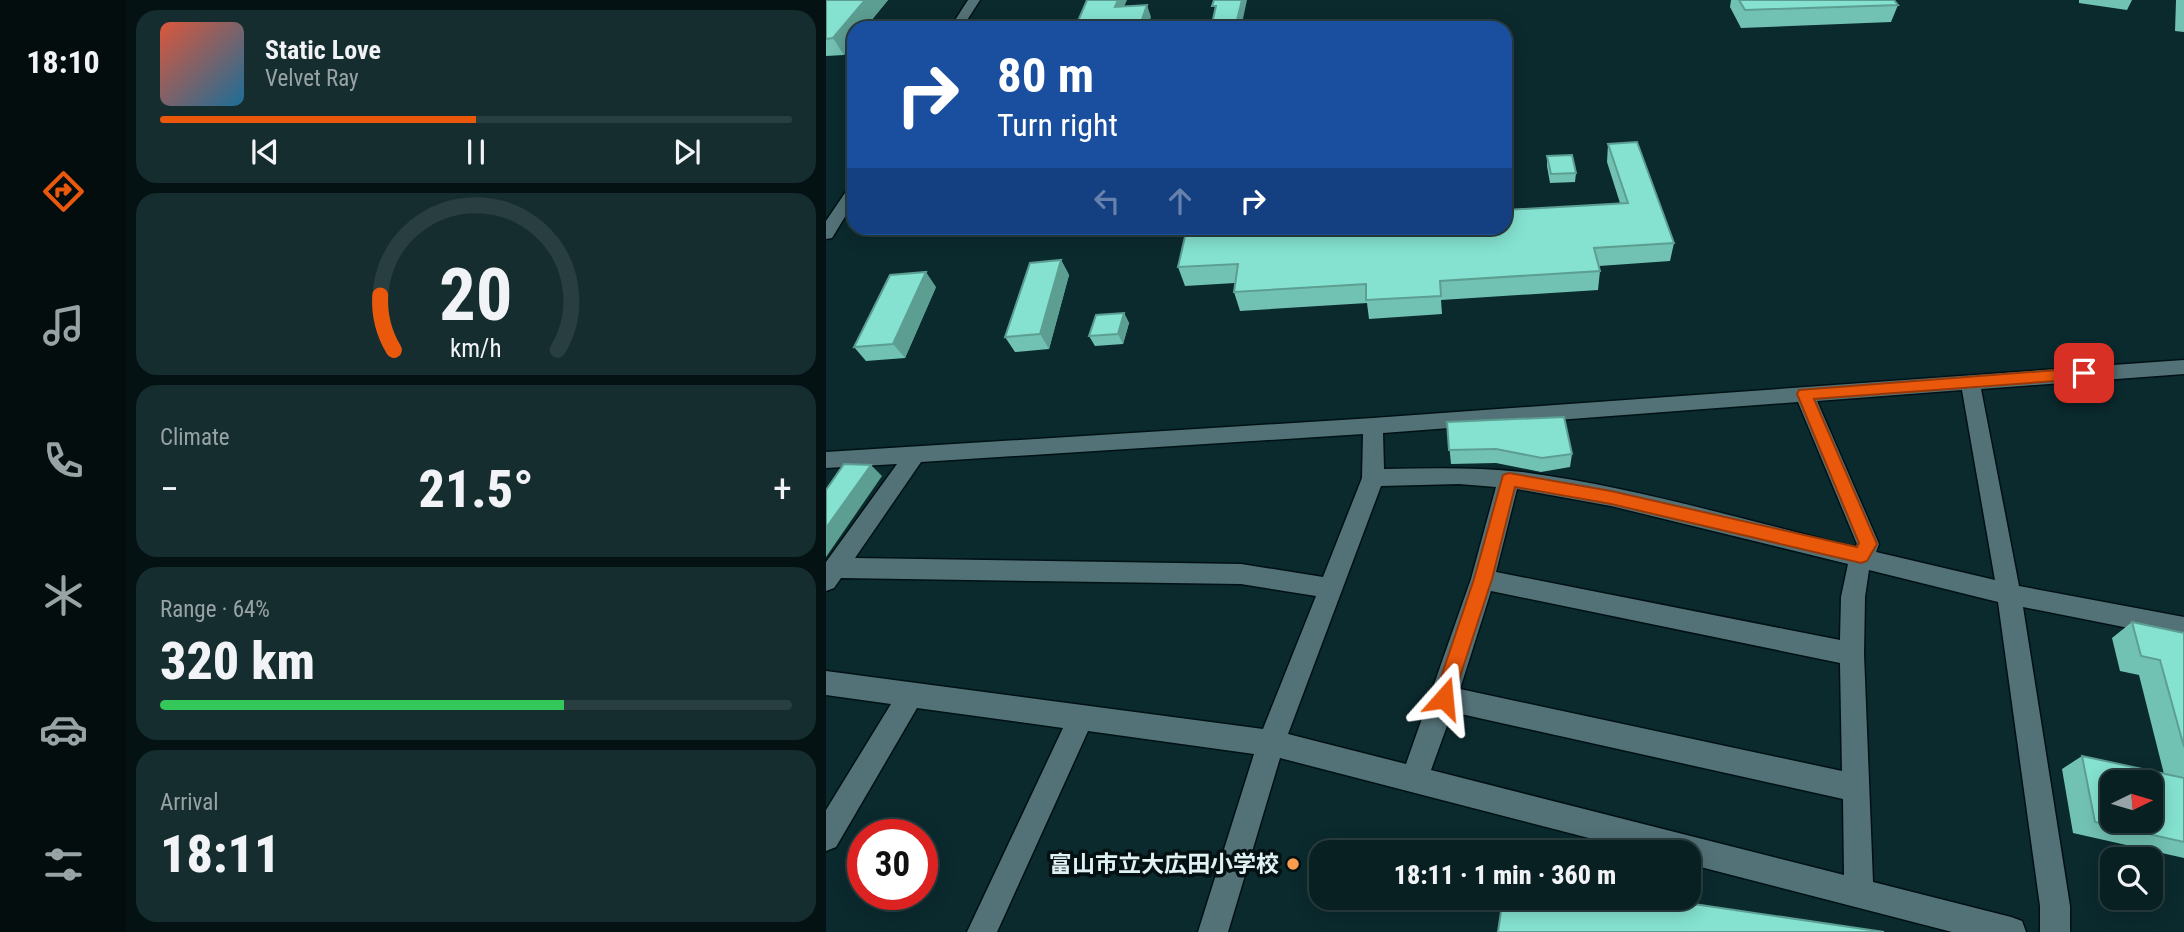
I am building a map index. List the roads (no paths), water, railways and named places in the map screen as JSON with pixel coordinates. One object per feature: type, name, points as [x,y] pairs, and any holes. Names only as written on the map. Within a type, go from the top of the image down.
[{"type":"street","points":[[960,21],[974,0]]},
{"type":"street","points":[[826,234],[847,201]]},
{"type":"street","points":[[826,460],[1373,426],[2184,367]]},
{"type":"street","points":[[1970,381],[2009,594],[2055,906],[2055,932]]},
{"type":"street","points":[[1804,394],[1868,544],[1861,556],[1855,578],[1852,654],[1859,893]]},
{"type":"street","points":[[1213,932],[1271,743],[1373,478],[1373,426]]},
{"type":"street","points":[[831,574],[915,454]]},
{"type":"street","points":[[1373,478],[1459,476],[1509,480],[1611,497],[2009,594],[2184,628]]},
{"type":"street","points":[[1414,779],[1483,579],[1509,480]]},
{"type":"street","points":[[831,574],[1241,574],[1331,588]]},
{"type":"street","points":[[1483,579],[1852,654]]},
{"type":"street","points":[[826,683],[1271,743],[2011,932]]},
{"type":"street","points":[[826,837],[911,694]]},
{"type":"street","points":[[1444,698],[1856,788]]},
{"type":"street","points":[[982,932],[1081,717]]},
{"type":"place","name":"富山市立大広田小学校","points":[[1293,864]]}]
